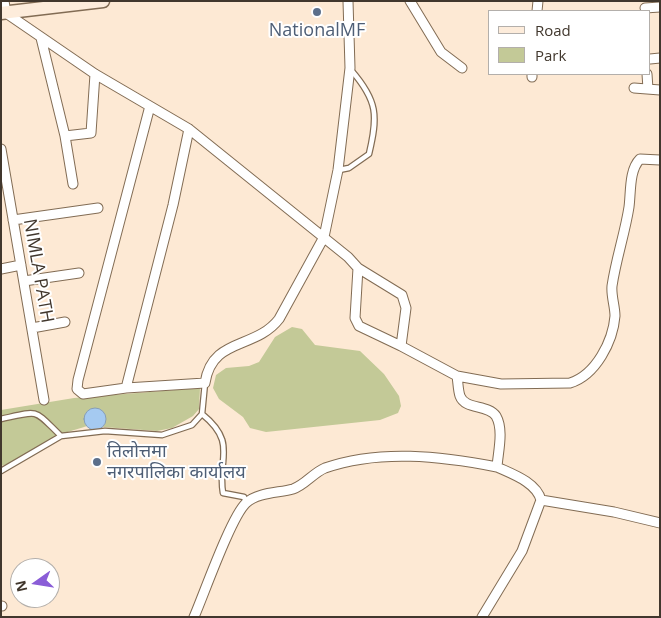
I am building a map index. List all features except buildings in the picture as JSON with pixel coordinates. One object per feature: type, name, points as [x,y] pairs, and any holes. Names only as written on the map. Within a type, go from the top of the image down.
[{"type":"main road","points":[[4,9],[103,1]]},
{"type":"street","points":[[150,106],[77,389],[83,394],[126,388],[205,383],[207,369],[216,355],[271,329],[324,237],[338,170],[350,68],[348,1]]},
{"type":"street","points":[[410,1],[441,52],[462,68]]},
{"type":"street","points":[[645,7],[660,6]]},
{"type":"street","points":[[4,9],[41,38],[95,74],[189,129],[324,237],[358,268],[402,295],[406,308],[401,346]]},
{"type":"street","points":[[41,38],[65,136],[73,184]]},
{"type":"street","points":[[65,136],[91,132],[95,74]]},
{"type":"street","points":[[647,75],[648,89]]},
{"type":"street","points":[[634,88],[660,90]]},
{"type":"street","points":[[126,388],[173,205],[189,129]]},
{"type":"street","name":"NIMLA PATH","points":[[1,149],[44,400]]},
{"type":"street","points":[[358,268],[356,322],[364,330],[401,346],[457,376],[501,384],[570,383],[578,381],[590,371],[602,355],[612,332],[615,314],[612,288],[634,170],[640,159],[660,160]]},
{"type":"street","points":[[13,220],[98,208]]},
{"type":"street","points":[[1,269],[21,266]]},
{"type":"street","points":[[24,281],[79,272]]},
{"type":"street","points":[[32,328],[65,322]]},
{"type":"street","points":[[457,376],[460,396],[464,402],[492,411],[497,418],[500,433],[497,467]]},
{"type":"street","points":[[194,617],[234,520],[246,503],[261,496],[295,488],[323,469],[375,457],[433,457],[497,467],[522,480],[536,490],[541,500],[522,552],[482,617]]},
{"type":"street","points":[[541,500],[614,512],[660,523]]},
{"type":"lane","points":[[338,170],[349,168],[369,154],[376,127],[372,99],[350,68]]},
{"type":"lane","points":[[1,470],[61,436],[105,431],[162,436],[192,424],[202,414],[205,383]]},
{"type":"lane","points":[[1,419],[36,413],[45,418],[61,436]]},
{"type":"lane","points":[[202,414],[212,422],[222,440],[225,457],[223,492],[244,497],[246,503]]},
{"type":"green space","points":[[292,327],[302,329],[315,345],[360,351],[384,374],[399,396],[401,406],[398,413],[380,420],[266,432],[250,428],[243,417],[219,399],[213,388],[216,375],[226,368],[249,366],[259,362],[275,337]]},
{"type":"green space","points":[[200,388],[199,409],[193,416],[172,428],[157,431],[103,427],[105,424],[89,410],[85,416],[87,426],[58,436],[22,458],[1,466],[1,410],[74,398]]},
{"type":"water","points":[[95,408],[103,411],[106,419],[103,427],[95,430],[87,427],[84,419],[87,411]]},
{"type":"place","name":"NationalMF","points":[[317,12]]},
{"type":"place","name":"तिलोत्तमा नगरपालिका कार्यालय","points":[[97,462]]}]
